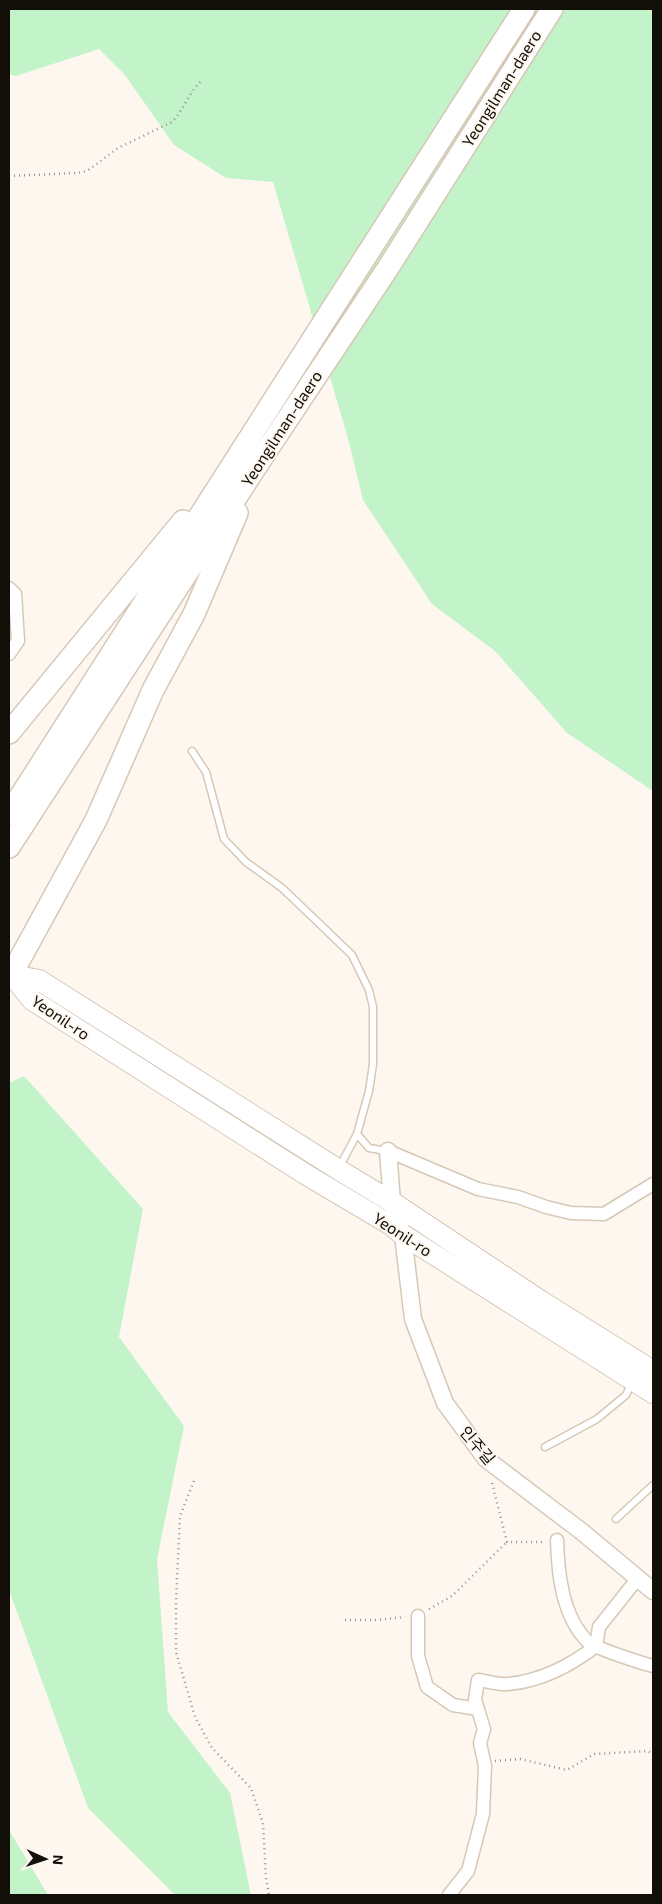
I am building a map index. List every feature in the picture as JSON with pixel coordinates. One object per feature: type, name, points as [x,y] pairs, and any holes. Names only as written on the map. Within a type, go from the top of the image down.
[{"type":"highway","name":"Yeongilman-daero","points":[[9,847],[252,453],[365,254],[524,9]]},
{"type":"highway","name":"Yeongilman-daero","points":[[9,814],[252,453],[388,268],[552,9]]},
{"type":"highway","points":[[9,733],[252,453]]},
{"type":"highway","points":[[10,976],[96,820],[153,690],[194,614],[252,453]]},
{"type":"main road","name":"Yeonil-ro","points":[[10,976],[39,980],[338,1170],[392,1202],[653,1372]]},
{"type":"main road","name":"Yeonil-ro","points":[[10,976],[32,1000],[305,1174],[391,1225],[403,1235],[653,1393]]},
{"type":"street","points":[[9,588],[15,594],[18,641],[9,654]]},
{"type":"street","points":[[388,1151],[478,1189],[518,1197],[571,1213],[604,1214],[653,1184]]},
{"type":"street","name":"인주길","points":[[388,1151],[392,1202],[403,1235],[413,1319],[445,1404],[486,1460],[582,1531],[653,1591]]},
{"type":"street","points":[[557,1540],[558,1574],[572,1620],[589,1643],[653,1666]]},
{"type":"street","points":[[449,1895],[468,1871],[484,1814],[484,1762],[480,1743],[484,1730],[475,1700],[478,1680],[507,1684],[544,1677],[578,1660],[596,1646],[599,1627],[638,1578]]},
{"type":"street","points":[[418,1616],[418,1656],[427,1687],[453,1705],[478,1709]]},
{"type":"lane","points":[[192,751],[206,772],[224,839],[246,862],[296,900],[352,955],[369,990],[373,1007],[373,1064],[369,1091],[357,1134],[338,1170]]},
{"type":"lane","points":[[357,1134],[369,1148],[388,1151]]},
{"type":"lane","points":[[546,1447],[597,1419],[626,1395],[633,1380]]},
{"type":"lane","points":[[616,1519],[653,1485]]},
{"type":"path","points":[[9,176],[87,171],[118,148],[172,122],[177,117],[193,88],[202,80]]},
{"type":"path","points":[[486,1460],[507,1542]]},
{"type":"path","points":[[194,1481],[180,1516],[176,1652],[195,1716],[212,1748],[251,1788],[263,1822],[268,1895]]},
{"type":"path","points":[[345,1620],[375,1620],[418,1616],[452,1596],[507,1542],[548,1542],[557,1540]]},
{"type":"path","points":[[484,1762],[520,1759],[567,1770],[594,1754],[648,1751],[653,1755]]},
{"type":"green space","points":[[9,9],[653,9],[653,791],[567,733],[495,651],[432,604],[363,500],[349,442],[273,182],[226,178],[174,145],[125,75],[99,49],[16,76],[9,74]]},
{"type":"green space","points":[[24,1076],[143,1209],[119,1337],[184,1426],[157,1559],[168,1712],[230,1793],[251,1895],[175,1895],[88,1808],[9,1590],[9,1083]]},
{"type":"green space","points":[[9,1830],[48,1895],[9,1895]]}]
